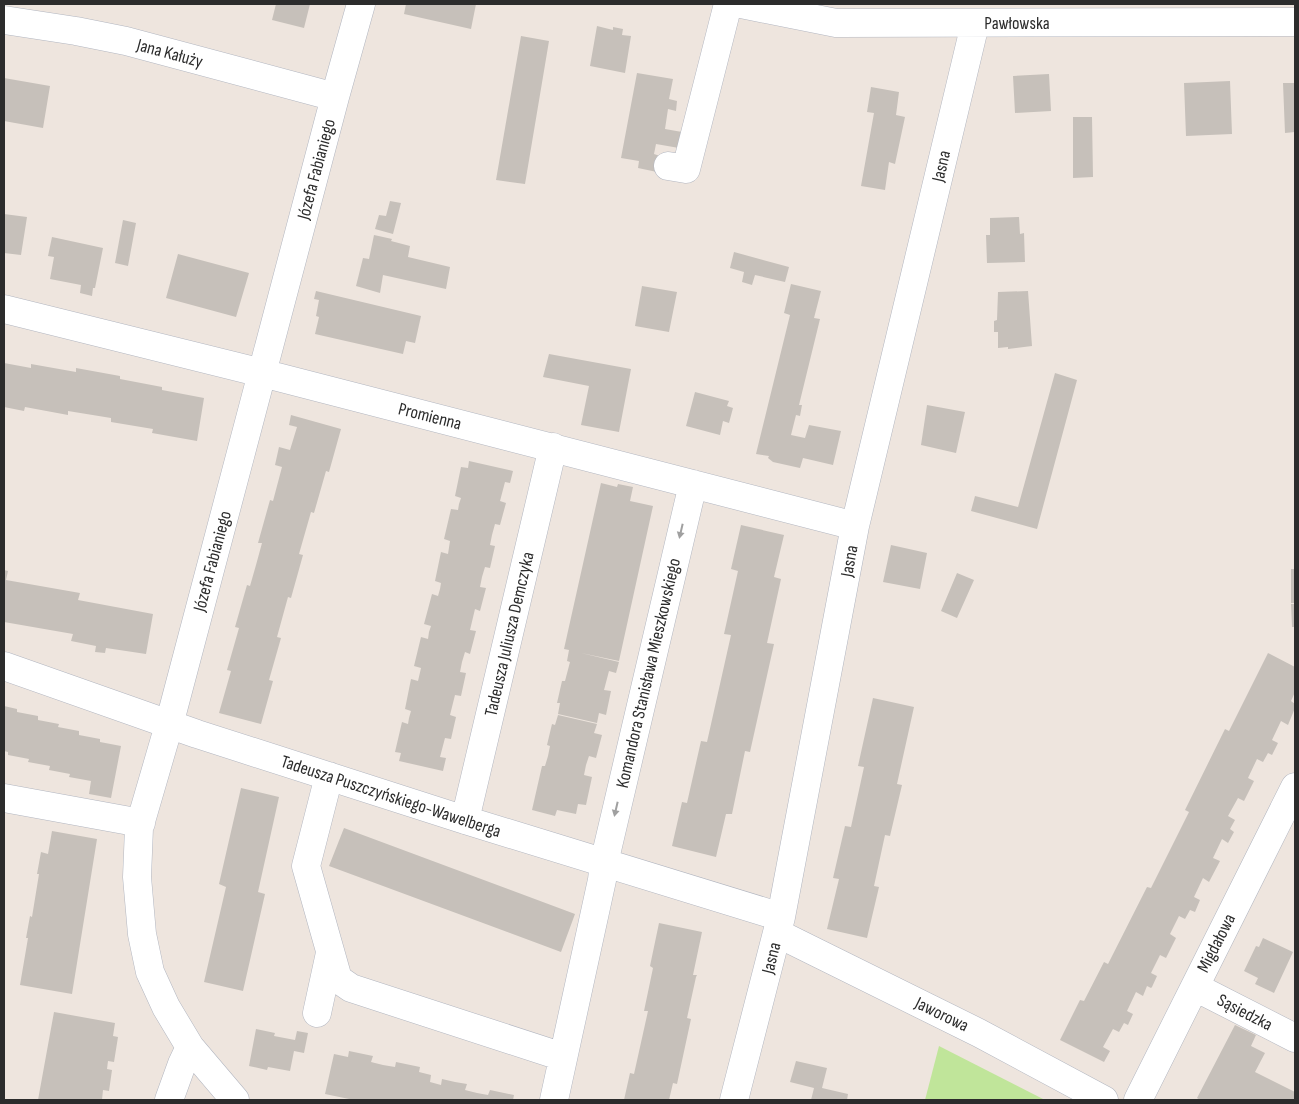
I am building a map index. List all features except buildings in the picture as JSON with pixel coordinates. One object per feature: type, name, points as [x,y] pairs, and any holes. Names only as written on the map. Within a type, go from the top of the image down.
[{"type":"street","name":"Józefa Fabianiego","points":[[235,1100],[190,1047],[166,1007],[150,972],[144,943],[137,877],[141,823],[361,4]]},
{"type":"street","points":[[668,166],[686,169],[728,4]]},
{"type":"street","name":"Pawłowska","points":[[741,4],[836,23],[1295,22]]},
{"type":"street","name":"Jana Kałuży","points":[[4,20],[126,41],[335,97]]},
{"type":"street","name":"Jasna","points":[[734,1100],[779,925],[855,526],[975,24]]},
{"type":"street","name":"Promienna","points":[[4,309],[553,447],[855,526]]},
{"type":"street","name":"Tadeusza Juliusza Demczyka","points":[[465,820],[553,447]]},
{"type":"street","name":"Komandora Stanisława Mieszkowskiego","points":[[554,1100],[602,880],[604,863],[692,484]]},
{"type":"street","name":"Tadeusza Puszczyńskiego-Wawelberga","points":[[4,666],[168,725],[604,863],[779,925]]},
{"type":"street","points":[[329,776],[306,866],[338,979],[351,988],[563,1057]]},
{"type":"street","points":[[4,798],[141,823]]},
{"type":"street","name":"Migdałowa","points":[[1138,1100],[1194,987],[1293,799]]},
{"type":"street","name":"Jaworowa","points":[[779,925],[1104,1100]]},
{"type":"street","points":[[317,1013],[330,952]]},
{"type":"street","name":"Sąsiedzka","points":[[1194,987],[1295,1038]]},
{"type":"street","points":[[169,1100],[190,1047]]},
{"type":"green space","points":[[939,1046],[1045,1100],[925,1100]]}]
